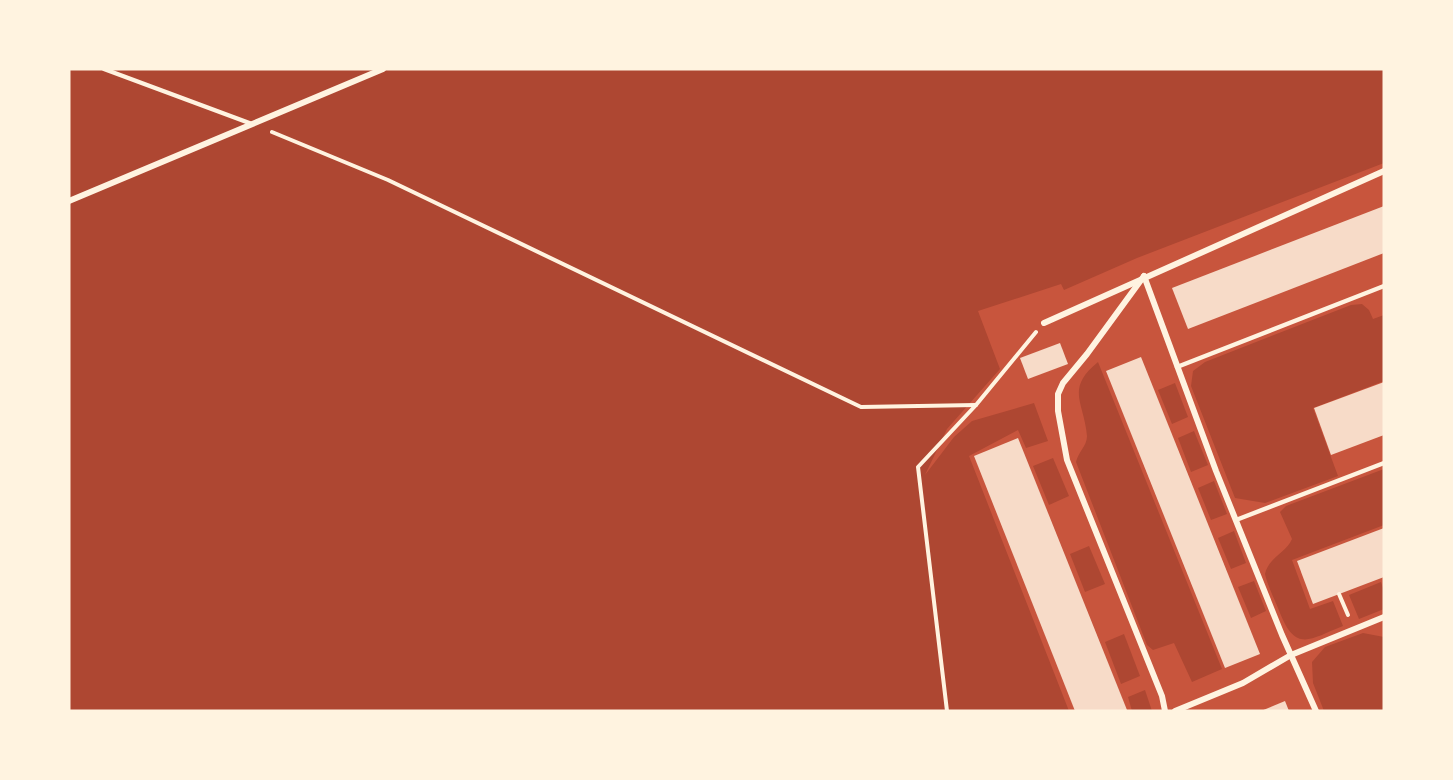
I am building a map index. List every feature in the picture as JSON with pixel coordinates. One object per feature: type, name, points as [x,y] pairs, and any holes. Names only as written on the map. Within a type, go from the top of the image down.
[{"type":"street","points":[[69,201],[383,69]]},
{"type":"street","points":[[1044,323],[1144,276],[1384,171]]},
{"type":"street","points":[[1144,276],[1236,520],[1316,711]]},
{"type":"street","points":[[1144,276],[1088,354],[1063,383],[1058,394],[1058,411],[1067,460],[1165,711]]},
{"type":"street","points":[[1176,711],[1243,683],[1291,655],[1384,617]]},
{"type":"lane","points":[[104,69],[252,124]]},
{"type":"lane","points":[[1177,367],[1384,286]]},
{"type":"lane","points":[[1236,520],[1384,463]]},
{"type":"path","points":[[252,124],[388,180],[861,407],[976,405]]},
{"type":"path","points":[[947,711],[918,467],[976,405],[1044,323]]},
{"type":"path","points":[[1340,594],[1354,629]]},
{"type":"shaded area","points":[[69,69],[1384,69],[1384,163],[1137,258],[1064,290],[1061,284],[978,311],[1000,369],[947,429],[925,475],[954,437],[972,421],[1034,403],[1048,441],[1026,448],[1018,430],[969,456],[1069,711],[69,711]]},
{"type":"shaded area","points":[[1362,304],[1369,310],[1373,319],[1384,315],[1384,381],[1313,408],[1338,476],[1265,503],[1235,498],[1191,386],[1193,371],[1205,362],[1351,305]]},
{"type":"shaded area","points":[[1098,362],[1222,669],[1192,682],[1174,643],[1153,650],[1147,645],[1076,462],[1086,443],[1087,436],[1079,388],[1082,380]]},
{"type":"shaded area","points":[[1175,383],[1188,417],[1172,424],[1158,390]]},
{"type":"shaded area","points":[[1194,431],[1208,465],[1191,472],[1178,438]]},
{"type":"shaded area","points":[[1053,458],[1069,496],[1049,505],[1033,466]]},
{"type":"shaded area","points":[[1384,469],[1384,525],[1292,560],[1310,609],[1333,601],[1343,626],[1313,638],[1298,638],[1286,626],[1265,574],[1270,564],[1292,539],[1280,512],[1286,506]]},
{"type":"shaded area","points":[[1214,481],[1227,514],[1211,520],[1198,488]]},
{"type":"shaded area","points":[[1234,531],[1246,563],[1231,569],[1218,538]]},
{"type":"shaded area","points":[[1089,546],[1105,584],[1085,592],[1070,554]]},
{"type":"shaded area","points":[[1254,581],[1266,611],[1251,618],[1238,587]]},
{"type":"shaded area","points":[[1381,582],[1384,591],[1384,609],[1359,619],[1349,595]]},
{"type":"shaded area","points":[[1363,633],[1384,637],[1384,711],[1324,711],[1313,683],[1312,662],[1325,647]]},
{"type":"shaded area","points":[[1124,634],[1140,676],[1121,684],[1105,642]]},
{"type":"shaded area","points":[[1145,690],[1152,711],[1132,711],[1128,697]]},
{"type":"building","points":[[1384,206],[1384,253],[1188,329],[1172,288]]},
{"type":"building","points":[[1060,343],[1068,364],[1028,379],[1020,358]]},
{"type":"building","points":[[1141,357],[1260,654],[1225,668],[1106,371]]},
{"type":"building","points":[[1384,382],[1384,435],[1331,455],[1314,408]]},
{"type":"building","points":[[1018,438],[1127,710],[1125,711],[1075,711],[974,456]]},
{"type":"building","points":[[1384,528],[1384,577],[1313,604],[1297,561]]},
{"type":"building","points":[[1285,701],[1289,711],[1261,711]]}]
